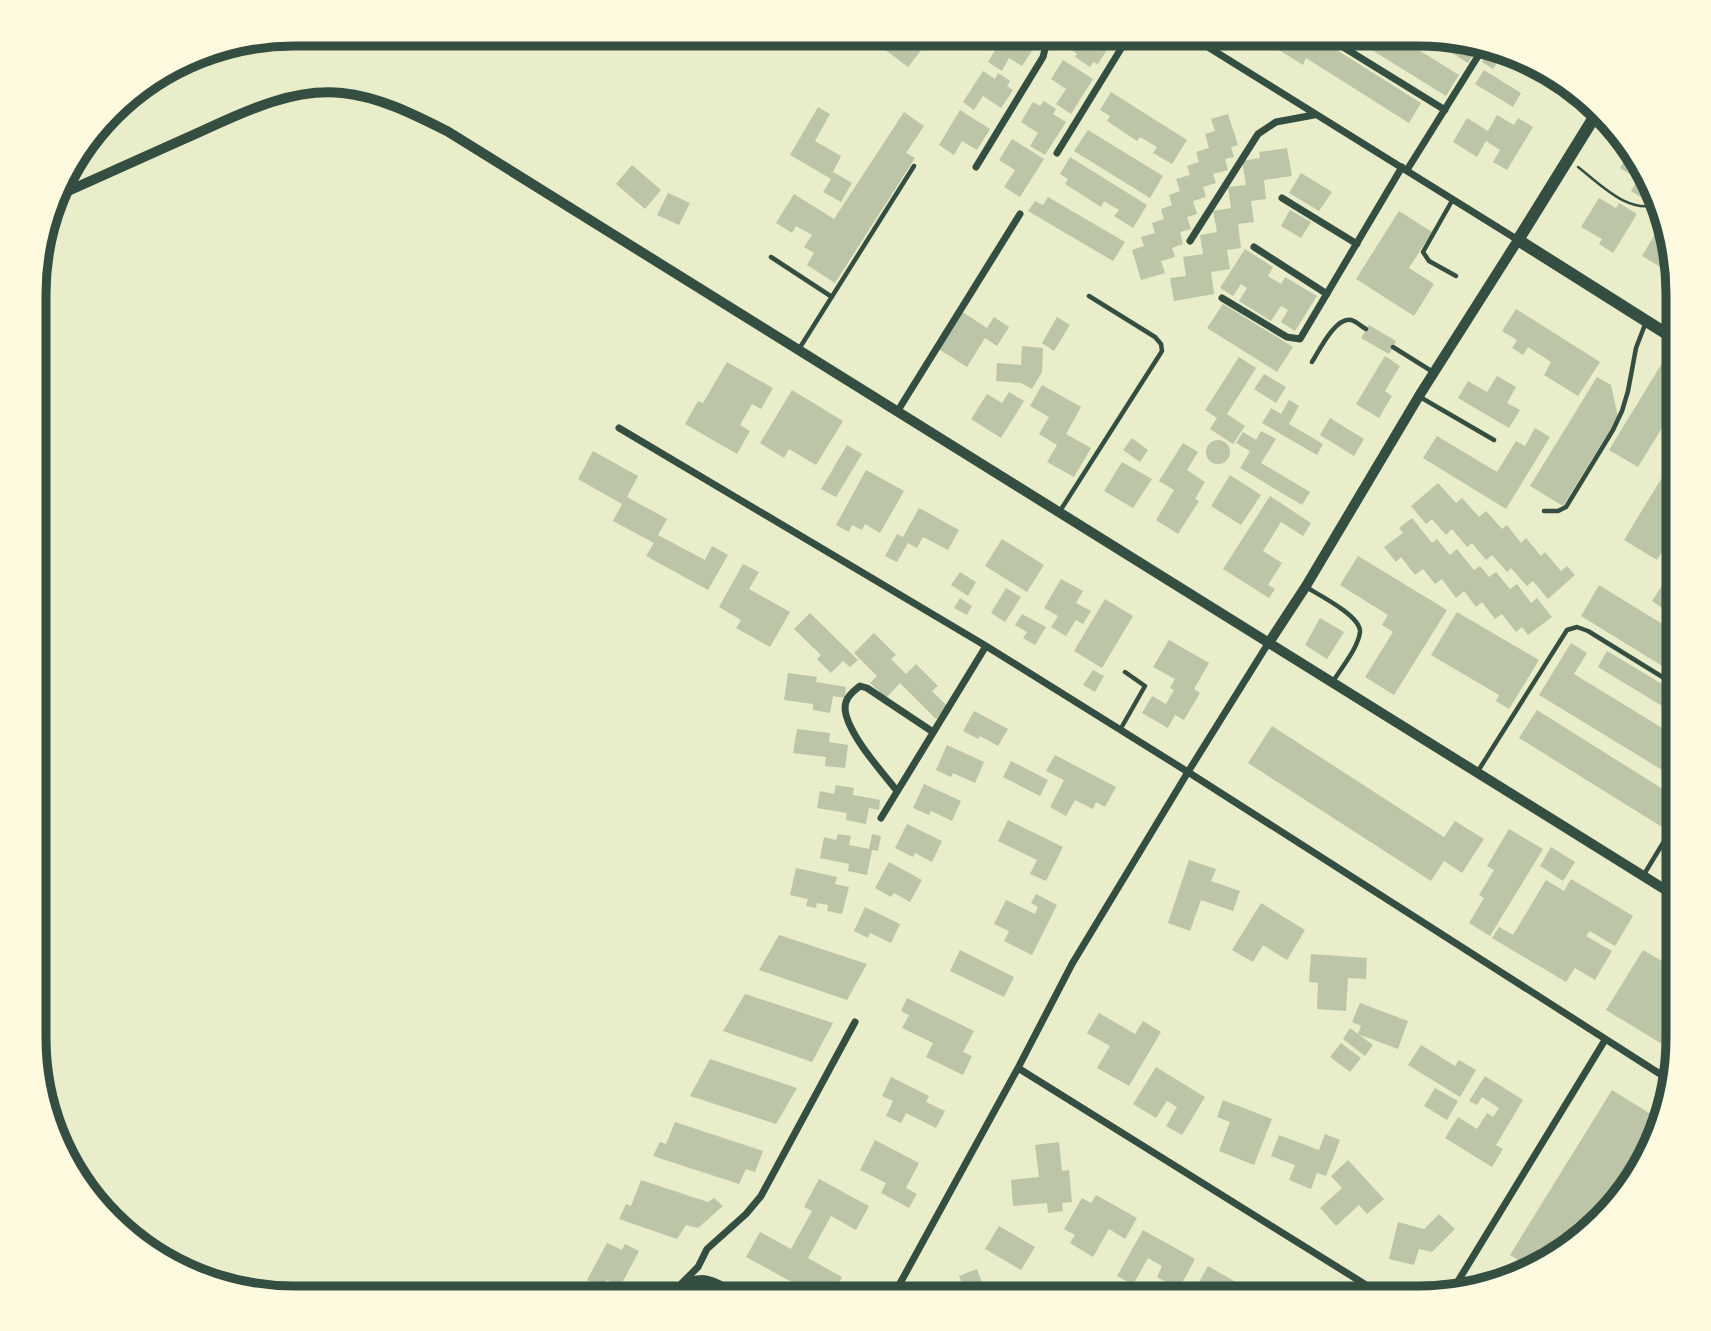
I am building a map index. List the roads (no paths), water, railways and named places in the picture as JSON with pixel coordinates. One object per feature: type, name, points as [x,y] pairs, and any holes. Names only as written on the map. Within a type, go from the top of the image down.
[{"type":"main road","points":[[1593,118],[1518,240],[1666,333]]},
{"type":"street","points":[[976,167],[1043,57],[1046,46]]},
{"type":"street","points":[[1057,153],[1123,46]]},
{"type":"street","points":[[898,1286],[1072,964],[1188,772],[1306,586],[1419,396],[1518,240],[1206,46]]},
{"type":"street","points":[[1342,46],[1446,110]]},
{"type":"street","points":[[1223,298],[1286,337],[1300,339],[1404,168],[1446,110],[1480,54]]},
{"type":"street","points":[[68,191],[275,101],[307,94],[340,92],[379,100],[447,131],[1270,641],[1665,890]]},
{"type":"street","points":[[1190,241],[1258,134],[1276,122],[1315,114]]},
{"type":"street","points":[[1282,198],[1357,244]]},
{"type":"street","points":[[897,412],[1020,214]]},
{"type":"street","points":[[1254,247],[1327,294]]},
{"type":"street","points":[[619,428],[986,646],[1662,1076]]},
{"type":"street","points":[[881,818],[986,646]]},
{"type":"street","points":[[897,791],[858,743],[845,709],[846,700],[860,686],[867,688],[933,732]]},
{"type":"street","points":[[682,1283],[698,1267],[707,1249],[746,1214],[761,1196],[855,1022]]},
{"type":"street","points":[[1457,1282],[1605,1040]]},
{"type":"street","points":[[1018,1068],[1368,1286]]},
{"type":"street","points":[[678,1285],[699,1277],[723,1285]]},
{"type":"lane","points":[[798,350],[914,166]]},
{"type":"lane","points":[[1453,200],[1423,251],[1429,261],[1456,276]]},
{"type":"lane","points":[[771,257],[832,297]]},
{"type":"lane","points":[[1060,512],[1163,351],[1155,337],[1089,296]]},
{"type":"lane","points":[[1312,362],[1334,327],[1343,321],[1350,320],[1366,329]]},
{"type":"lane","points":[[1544,511],[1558,511],[1566,507],[1613,430],[1628,391],[1636,348],[1646,321]]},
{"type":"lane","points":[[1393,347],[1434,373]]},
{"type":"lane","points":[[1419,396],[1494,440]]},
{"type":"lane","points":[[1306,586],[1353,617],[1359,625],[1360,632],[1356,642],[1333,681]]},
{"type":"lane","points":[[1478,772],[1567,631],[1577,627],[1588,631],[1665,679]]},
{"type":"lane","points":[[1120,730],[1145,686],[1125,672]]},
{"type":"lane","points":[[1643,876],[1665,839]]}]
